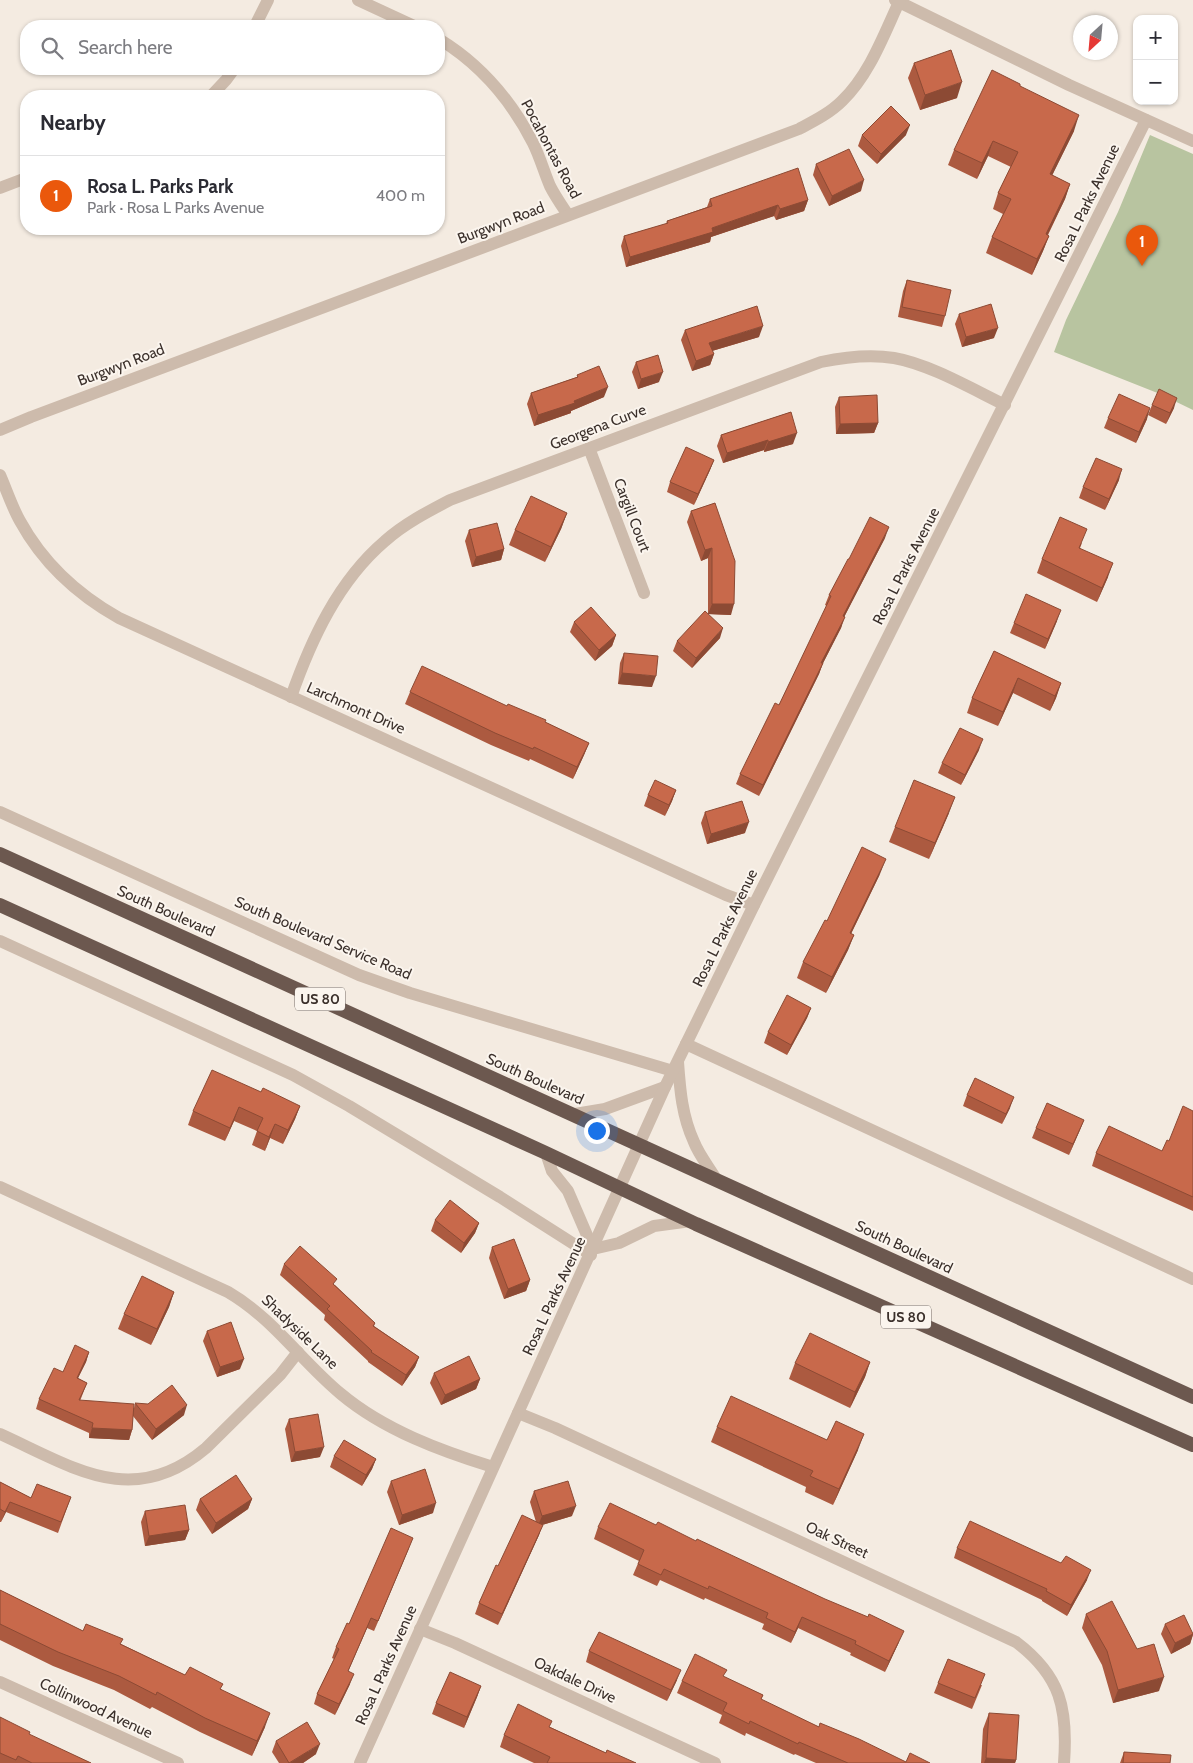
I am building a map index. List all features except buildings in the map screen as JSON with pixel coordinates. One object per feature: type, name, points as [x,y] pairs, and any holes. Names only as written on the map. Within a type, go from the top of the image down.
[{"type":"highway","name":"South Boulevard","points":[[0,854],[575,1114],[1193,1397]]},
{"type":"highway","name":"US 80","points":[[0,905],[546,1153],[691,1221],[1193,1445]]},
{"type":"street","points":[[258,20],[268,0]]},
{"type":"street","points":[[358,0],[401,20]]},
{"type":"street","points":[[899,1],[1069,85],[1193,141]]},
{"type":"street","name":"Burgwyn Road","points":[[0,430],[40,413],[799,129],[824,116],[842,101],[864,73],[876,52],[899,1]]},
{"type":"street","name":"Pocahontas Road","points":[[445,43],[470,61],[498,88],[518,115],[534,145],[551,187],[568,215]]},
{"type":"street","points":[[217,90],[230,75]]},
{"type":"street","name":"Rosa L Parks Avenue","points":[[360,1763],[665,1087],[1146,120]]},
{"type":"street","points":[[0,188],[20,180]]},
{"type":"street","name":"Georgena Curve","points":[[291,697],[301,668],[338,596],[360,565],[385,540],[417,517],[450,500],[820,362],[849,356],[894,358],[927,368],[1004,405]]},
{"type":"street","name":"Cargill Court","points":[[590,448],[644,593]]},
{"type":"street","name":"Larchmont Drive","points":[[0,475],[14,508],[31,539],[46,559],[75,588],[104,610],[726,895],[754,905]]},
{"type":"street","name":"South Boulevard Service Road","points":[[0,812],[359,975],[419,996],[676,1066]]},
{"type":"street","points":[[0,941],[301,1080],[349,1106],[592,1252],[619,1243],[654,1226],[691,1221]]},
{"type":"street","points":[[686,1044],[1193,1279]]},
{"type":"street","points":[[676,1066],[685,1120],[694,1144],[716,1179]]},
{"type":"street","points":[[575,1114],[604,1109],[665,1087]]},
{"type":"street","points":[[546,1153],[552,1171],[568,1192],[592,1252]]},
{"type":"street","name":"Shadyside Lane","points":[[0,1187],[246,1302],[271,1323],[342,1395],[373,1416],[398,1430],[460,1457],[493,1467]]},
{"type":"street","points":[[0,1434],[96,1476],[120,1480],[152,1477],[175,1470],[193,1459],[280,1375],[298,1352]]},
{"type":"street","name":"Oak Street","points":[[518,1413],[564,1432],[1016,1642],[1028,1651],[1044,1668],[1061,1702],[1065,1722],[1064,1763]]},
{"type":"street","name":"Oakdale Drive","points":[[420,1629],[455,1643],[715,1763]]},
{"type":"street","name":"Collinwood Avenue","points":[[0,1682],[178,1763]]},
{"type":"green space","points":[[1150,135],[1193,154],[1193,410],[1160,394],[1054,352],[1066,320],[1118,212]]},
{"type":"place","name":"Rosa L. Parks Park","points":[[1142,266]]}]
